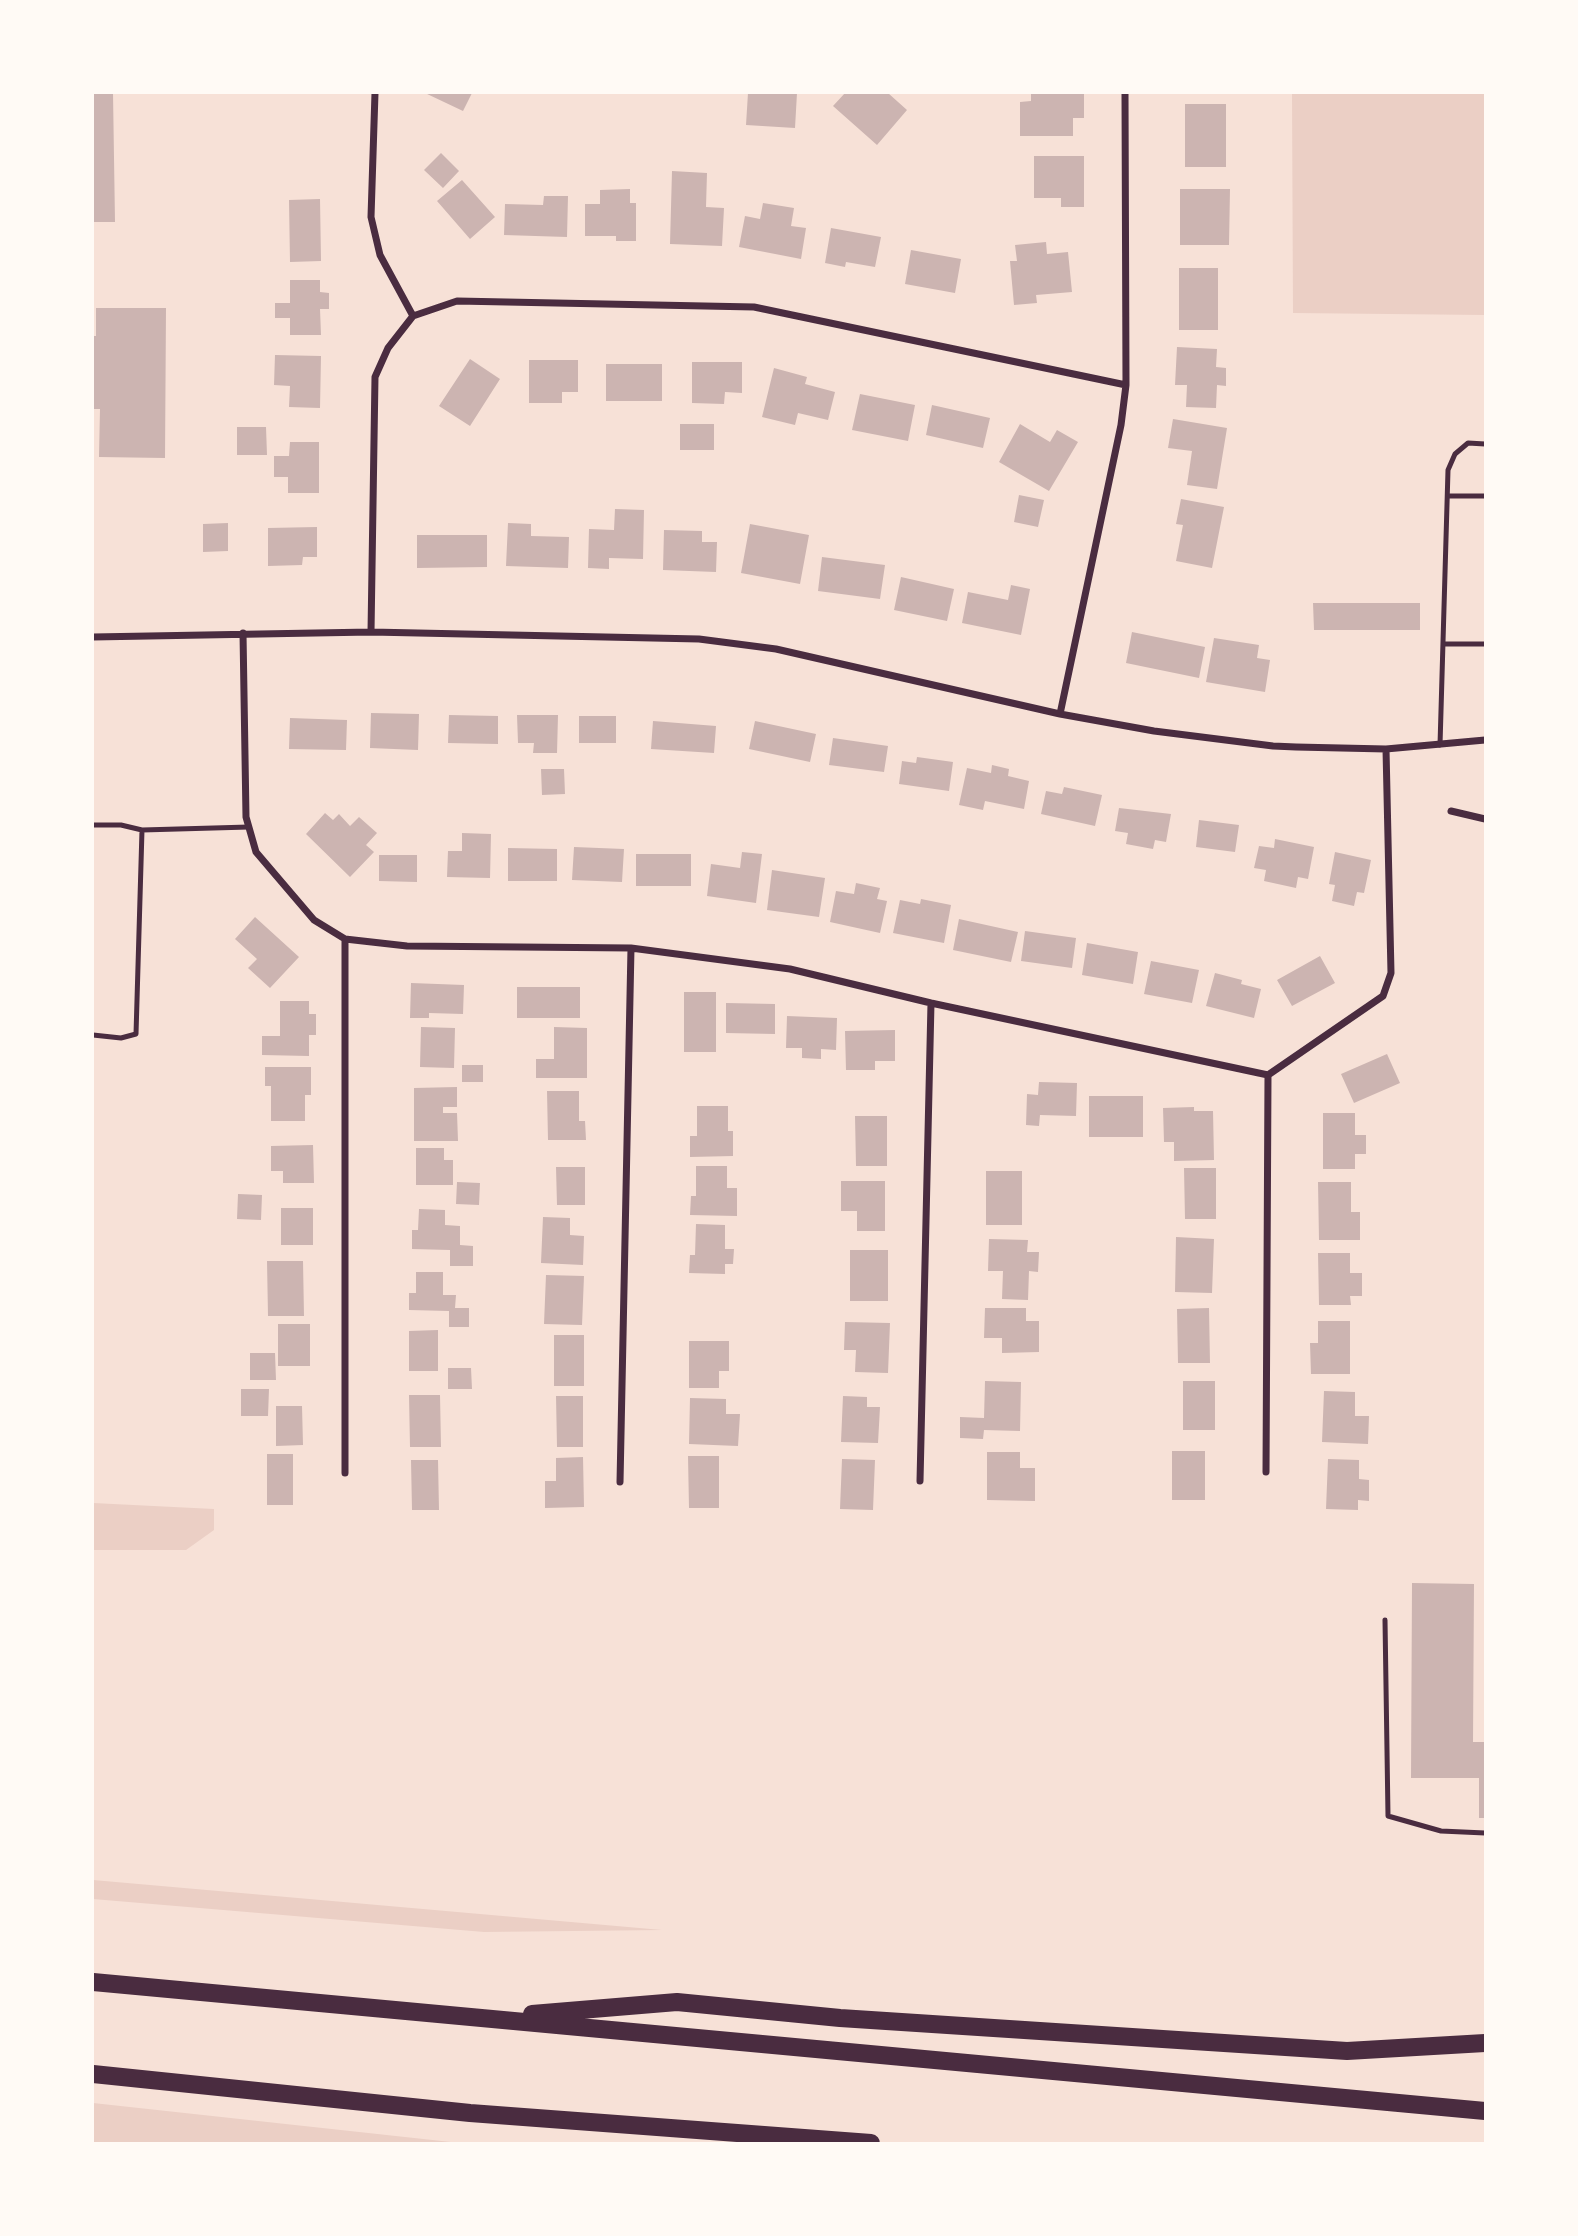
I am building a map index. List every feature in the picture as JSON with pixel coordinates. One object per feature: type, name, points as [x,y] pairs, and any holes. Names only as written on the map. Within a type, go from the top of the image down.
[{"type":"highway","points":[[93,1982],[1485,2111]]},
{"type":"highway","points":[[486,2018],[677,2002],[854,2019],[1347,2051],[1485,2043]]},
{"type":"highway","points":[[93,2074],[470,2113],[871,2143]]},
{"type":"highway","points":[[772,2134],[818,2143]]},
{"type":"street","points":[[375,93],[371,217],[380,255],[413,316]]},
{"type":"street","points":[[1060,714],[1121,425],[1126,385],[1125,93]]},
{"type":"street","points":[[371,632],[375,377],[388,348],[413,316],[457,301],[754,307],[1126,385]]},
{"type":"street","points":[[93,637],[371,632],[699,639],[776,649],[1060,714],[1154,731],[1273,746],[1386,749],[1485,740]]},
{"type":"street","points":[[243,634],[246,817],[256,852],[314,919],[345,939],[407,946],[631,948],[790,969],[931,1003],[1268,1075],[1383,996],[1391,974],[1386,749]]},
{"type":"street","points":[[1451,811],[1485,819]]},
{"type":"street","points":[[345,939],[345,1473]]},
{"type":"street","points":[[620,1482],[631,948]]},
{"type":"street","points":[[920,1480],[931,1003]]},
{"type":"street","points":[[1266,1472],[1268,1075]]},
{"type":"lane","points":[[1440,745],[1448,470],[1455,454],[1468,443],[1485,444]]},
{"type":"lane","points":[[1448,496],[1485,496]]},
{"type":"lane","points":[[1443,644],[1485,644]]},
{"type":"lane","points":[[93,825],[121,825],[142,830],[249,827]]},
{"type":"lane","points":[[93,1035],[121,1038],[136,1034],[142,830]]},
{"type":"lane","points":[[1385,1620],[1388,1816],[1441,1830],[1485,1833]]},
{"type":"shaded area","points":[[1292,93],[1485,93],[1485,315],[1293,313]]},
{"type":"shaded area","points":[[93,1503],[214,1509],[214,1530],[186,1550],[93,1550]]},
{"type":"shaded area","points":[[93,1880],[662,1930],[484,1932],[93,1899]]},
{"type":"shaded area","points":[[93,2103],[460,2143],[93,2143]]},
{"type":"building","points":[[93,93],[113,93],[115,222],[93,222]]},
{"type":"building","points":[[425,93],[472,93],[463,111]]},
{"type":"building","points":[[748,93],[797,93],[795,128],[746,125]]},
{"type":"building","points":[[845,93],[888,93],[907,110],[877,145],[833,106]]},
{"type":"building","points":[[1031,93],[1084,93],[1084,118],[1073,118],[1073,136],[1020,136],[1020,102],[1031,101]]},
{"type":"building","points":[[1185,104],[1226,104],[1226,167],[1185,167]]},
{"type":"building","points":[[441,153],[459,171],[443,188],[424,170]]},
{"type":"building","points":[[1034,156],[1084,156],[1084,207],[1061,207],[1061,198],[1034,198]]},
{"type":"building","points":[[672,171],[707,173],[706,207],[724,208],[722,246],[670,244]]},
{"type":"building","points":[[462,180],[495,217],[470,239],[437,201]]},
{"type":"building","points":[[630,189],[630,203],[636,203],[636,241],[616,241],[616,236],[585,236],[585,204],[600,204],[600,190]]},
{"type":"building","points":[[1180,189],[1230,189],[1229,245],[1180,245]]},
{"type":"building","points":[[544,196],[568,196],[567,237],[504,235],[505,204],[543,205]]},
{"type":"building","points":[[320,199],[321,261],[290,262],[289,200]]},
{"type":"building","points":[[763,203],[794,208],[791,226],[806,228],[801,259],[739,247],[745,216],[760,219]]},
{"type":"building","points":[[831,228],[881,237],[875,267],[846,262],[845,267],[825,263]]},
{"type":"building","points":[[1046,242],[1047,254],[1068,252],[1072,292],[1036,295],[1037,303],[1014,305],[1010,261],[1017,261],[1015,245]]},
{"type":"building","points":[[911,250],[961,259],[955,293],[905,284]]},
{"type":"building","points":[[1179,268],[1218,268],[1218,330],[1179,330]]},
{"type":"building","points":[[290,280],[320,280],[320,292],[329,293],[329,309],[320,309],[321,335],[290,335],[290,318],[275,318],[275,303],[290,303]]},
{"type":"building","points":[[96,308],[166,308],[165,458],[99,457],[100,409],[93,409],[93,336],[96,336]]},
{"type":"building","points":[[1177,347],[1217,349],[1216,367],[1226,368],[1226,386],[1217,385],[1216,408],[1186,407],[1187,385],[1175,385]]},
{"type":"building","points":[[275,355],[321,356],[320,408],[289,407],[290,386],[274,385]]},
{"type":"building","points":[[470,359],[500,379],[470,426],[439,406]]},
{"type":"building","points":[[529,360],[578,360],[578,392],[562,392],[562,403],[529,403]]},
{"type":"building","points":[[692,362],[742,362],[742,393],[725,392],[724,404],[692,403]]},
{"type":"building","points":[[606,364],[662,364],[662,401],[606,401]]},
{"type":"building","points":[[774,368],[807,377],[805,384],[835,392],[828,420],[798,413],[795,425],[762,417]]},
{"type":"building","points":[[860,394],[915,405],[908,441],[852,430]]},
{"type":"building","points":[[932,405],[990,418],[983,448],[926,435]]},
{"type":"building","points":[[1173,419],[1227,428],[1217,489],[1187,485],[1192,451],[1168,448]]},
{"type":"building","points":[[680,424],[714,424],[714,450],[680,450]]},
{"type":"building","points":[[1020,424],[1050,442],[1057,430],[1078,442],[1049,491],[999,462]]},
{"type":"building","points":[[237,427],[266,427],[267,455],[237,455]]},
{"type":"building","points":[[290,442],[319,442],[319,493],[288,493],[288,477],[274,477],[274,456],[289,456]]},
{"type":"building","points":[[1019,495],[1044,500],[1038,527],[1014,522]]},
{"type":"building","points":[[1181,499],[1224,507],[1212,568],[1176,561],[1183,525],[1176,524]]},
{"type":"building","points":[[615,509],[644,510],[643,559],[609,558],[609,569],[588,568],[589,529],[614,530]]},
{"type":"building","points":[[228,523],[228,551],[203,552],[203,524]]},
{"type":"building","points":[[508,523],[531,524],[531,536],[569,537],[568,568],[506,566]]},
{"type":"building","points":[[750,524],[809,535],[800,584],[741,573]]},
{"type":"building","points":[[317,527],[317,557],[303,557],[302,565],[268,566],[268,528]]},
{"type":"building","points":[[664,530],[702,531],[702,542],[717,542],[716,572],[663,570]]},
{"type":"building","points":[[417,535],[487,535],[487,567],[417,568]]},
{"type":"building","points":[[822,557],[885,565],[880,599],[818,591]]},
{"type":"building","points":[[901,577],[954,589],[947,621],[894,610]]},
{"type":"building","points":[[1011,585],[1030,589],[1021,635],[962,623],[968,592],[1008,600]]},
{"type":"building","points":[[1313,603],[1420,603],[1420,630],[1314,630]]},
{"type":"building","points":[[1132,632],[1205,647],[1199,678],[1126,663]]},
{"type":"building","points":[[1214,638],[1259,645],[1257,658],[1270,660],[1265,692],[1206,682]]},
{"type":"building","points":[[371,713],[419,714],[418,750],[370,748]]},
{"type":"building","points":[[449,715],[498,716],[498,744],[448,743]]},
{"type":"building","points":[[517,715],[558,715],[557,753],[533,753],[534,743],[518,743]]},
{"type":"building","points":[[579,716],[616,716],[616,743],[579,743]]},
{"type":"building","points":[[290,718],[347,720],[346,750],[289,749]]},
{"type":"building","points":[[653,721],[716,726],[714,753],[651,749]]},
{"type":"building","points":[[755,721],[816,734],[810,762],[749,749]]},
{"type":"building","points":[[833,738],[888,746],[884,772],[829,765]]},
{"type":"building","points":[[917,757],[953,762],[949,791],[899,784],[902,761],[916,763]]},
{"type":"building","points":[[992,765],[1009,769],[1008,776],[1029,781],[1024,809],[985,801],[983,810],[959,805],[967,768],[991,773]]},
{"type":"building","points":[[541,769],[564,769],[565,794],[542,795]]},
{"type":"building","points":[[1064,787],[1102,795],[1095,826],[1041,814],[1046,791],[1062,794]]},
{"type":"building","points":[[1119,808],[1171,814],[1166,842],[1155,840],[1153,849],[1126,844],[1128,833],[1115,831]]},
{"type":"building","points":[[325,813],[333,820],[339,814],[350,826],[359,817],[377,833],[366,845],[374,852],[350,877],[306,834]]},
{"type":"building","points":[[1199,820],[1239,825],[1235,852],[1196,847]]},
{"type":"building","points":[[462,833],[491,834],[490,878],[447,877],[448,851],[462,851]]},
{"type":"building","points":[[1275,839],[1314,847],[1308,879],[1298,877],[1296,888],[1264,881],[1266,870],[1254,868],[1259,846],[1274,848]]},
{"type":"building","points":[[574,847],[624,849],[622,882],[572,880]]},
{"type":"building","points":[[508,848],[557,849],[557,881],[508,881]]},
{"type":"building","points":[[742,852],[762,854],[756,903],[707,896],[711,864],[740,868]]},
{"type":"building","points":[[1335,852],[1371,860],[1364,893],[1357,892],[1354,906],[1332,901],[1335,885],[1329,884]]},
{"type":"building","points":[[636,854],[691,854],[691,886],[636,886]]},
{"type":"building","points":[[379,855],[417,855],[417,882],[379,881]]},
{"type":"building","points":[[772,870],[825,878],[819,917],[767,910]]},
{"type":"building","points":[[856,883],[880,888],[877,899],[887,901],[880,933],[830,922],[836,891],[854,894]]},
{"type":"building","points":[[921,899],[951,905],[944,943],[893,933],[900,900],[920,904]]},
{"type":"building","points":[[255,917],[299,957],[270,988],[248,968],[257,959],[235,939]]},
{"type":"building","points":[[959,919],[1018,932],[1011,962],[953,950]]},
{"type":"building","points":[[1025,931],[1076,938],[1072,968],[1021,961]]},
{"type":"building","points":[[1087,943],[1138,952],[1133,984],[1082,975]]},
{"type":"building","points":[[1320,956],[1335,983],[1292,1006],[1277,980]]},
{"type":"building","points":[[1151,961],[1199,970],[1192,1003],[1144,994]]},
{"type":"building","points":[[1215,973],[1242,980],[1241,984],[1261,989],[1254,1018],[1206,1006]]},
{"type":"building","points":[[411,983],[464,985],[463,1014],[429,1013],[429,1018],[410,1018]]},
{"type":"building","points":[[517,987],[580,987],[580,1018],[517,1018]]},
{"type":"building","points":[[684,992],[716,992],[716,1052],[684,1052]]},
{"type":"building","points":[[280,1001],[309,1001],[309,1014],[316,1014],[316,1035],[309,1035],[309,1056],[262,1055],[262,1036],[280,1036]]},
{"type":"building","points":[[726,1003],[775,1004],[775,1034],[726,1033]]},
{"type":"building","points":[[787,1016],[837,1018],[836,1050],[821,1049],[821,1059],[802,1058],[802,1048],[786,1048]]},
{"type":"building","points":[[421,1027],[455,1028],[454,1068],[420,1067]]},
{"type":"building","points":[[554,1027],[587,1028],[587,1078],[536,1078],[536,1059],[554,1059]]},
{"type":"building","points":[[895,1030],[895,1061],[875,1061],[875,1070],[846,1070],[845,1031]]},
{"type":"building","points":[[1387,1054],[1400,1083],[1354,1103],[1341,1074]]},
{"type":"building","points":[[462,1065],[483,1065],[483,1082],[462,1082]]},
{"type":"building","points":[[265,1067],[311,1067],[311,1095],[305,1095],[305,1121],[271,1121],[271,1086],[265,1086]]},
{"type":"building","points":[[1039,1082],[1077,1083],[1076,1116],[1040,1115],[1039,1126],[1026,1125],[1027,1094],[1038,1095]]},
{"type":"building","points":[[457,1087],[457,1107],[443,1107],[443,1113],[457,1113],[458,1141],[414,1141],[414,1088]]},
{"type":"building","points":[[547,1091],[579,1091],[579,1121],[585,1121],[586,1140],[548,1140]]},
{"type":"building","points":[[1089,1096],[1143,1096],[1143,1137],[1089,1137]]},
{"type":"building","points":[[697,1106],[728,1106],[728,1131],[733,1131],[733,1156],[690,1157],[690,1136],[697,1136]]},
{"type":"building","points":[[1194,1107],[1194,1111],[1213,1111],[1214,1160],[1174,1161],[1174,1142],[1164,1142],[1163,1108]]},
{"type":"building","points":[[1323,1113],[1355,1113],[1355,1135],[1366,1135],[1366,1154],[1355,1154],[1355,1169],[1323,1169]]},
{"type":"building","points":[[855,1116],[887,1116],[887,1166],[856,1166]]},
{"type":"building","points":[[313,1145],[314,1183],[283,1183],[283,1171],[271,1171],[271,1146]]},
{"type":"building","points":[[416,1148],[444,1148],[444,1160],[453,1160],[453,1185],[416,1185]]},
{"type":"building","points":[[696,1166],[727,1166],[727,1188],[737,1188],[737,1216],[690,1215],[691,1196],[696,1196]]},
{"type":"building","points":[[556,1167],[585,1167],[585,1205],[557,1205]]},
{"type":"building","points":[[1184,1168],[1216,1168],[1216,1219],[1185,1219]]},
{"type":"building","points":[[986,1171],[1022,1171],[1022,1225],[986,1225]]},
{"type":"building","points":[[841,1181],[885,1181],[885,1231],[857,1231],[857,1211],[841,1211]]},
{"type":"building","points":[[457,1182],[480,1183],[479,1205],[456,1204]]},
{"type":"building","points":[[1318,1182],[1351,1182],[1351,1212],[1360,1212],[1360,1240],[1319,1240]]},
{"type":"building","points":[[238,1194],[262,1195],[261,1220],[237,1219]]},
{"type":"building","points":[[281,1208],[313,1208],[313,1245],[281,1245]]},
{"type":"building","points":[[419,1209],[445,1210],[445,1225],[460,1226],[460,1245],[473,1246],[473,1266],[450,1266],[450,1250],[412,1249],[412,1230],[418,1230]]},
{"type":"building","points":[[543,1217],[570,1218],[570,1235],[584,1236],[583,1265],[541,1263]]},
{"type":"building","points":[[696,1224],[725,1225],[725,1249],[734,1249],[733,1264],[725,1264],[725,1274],[689,1273],[690,1255],[695,1255]]},
{"type":"building","points":[[1176,1237],[1214,1239],[1212,1293],[1175,1292]]},
{"type":"building","points":[[989,1239],[1028,1240],[1027,1252],[1039,1252],[1038,1272],[1029,1271],[1028,1300],[1002,1299],[1003,1271],[988,1271]]},
{"type":"building","points":[[850,1250],[888,1250],[888,1301],[850,1301]]},
{"type":"building","points":[[1318,1253],[1350,1253],[1350,1273],[1362,1273],[1362,1296],[1350,1296],[1351,1305],[1319,1305]]},
{"type":"building","points":[[267,1261],[303,1261],[304,1316],[268,1316]]},
{"type":"building","points":[[416,1272],[443,1272],[443,1295],[456,1295],[455,1308],[469,1308],[469,1327],[449,1327],[449,1311],[409,1310],[409,1293],[416,1293]]},
{"type":"building","points":[[546,1275],[584,1276],[582,1325],[544,1324]]},
{"type":"building","points":[[985,1308],[1026,1308],[1026,1321],[1039,1321],[1039,1352],[1002,1353],[1002,1338],[984,1338]]},
{"type":"building","points":[[1209,1308],[1210,1363],[1178,1363],[1177,1309]]},
{"type":"building","points":[[1318,1321],[1350,1321],[1350,1374],[1311,1374],[1310,1343],[1318,1343]]},
{"type":"building","points":[[845,1322],[890,1323],[888,1373],[855,1372],[856,1350],[844,1350]]},
{"type":"building","points":[[278,1324],[310,1324],[310,1366],[278,1366]]},
{"type":"building","points":[[438,1330],[438,1371],[409,1371],[409,1331]]},
{"type":"building","points":[[554,1335],[584,1335],[584,1386],[554,1386]]},
{"type":"building","points":[[689,1341],[729,1341],[729,1371],[719,1371],[719,1388],[689,1388]]},
{"type":"building","points":[[250,1353],[275,1353],[276,1380],[250,1380]]},
{"type":"building","points":[[448,1368],[471,1368],[472,1389],[448,1389]]},
{"type":"building","points":[[985,1381],[1021,1382],[1020,1431],[984,1430],[983,1439],[960,1438],[960,1417],[984,1418]]},
{"type":"building","points":[[1183,1381],[1215,1381],[1215,1430],[1183,1430]]},
{"type":"building","points":[[241,1389],[269,1389],[268,1416],[241,1416]]},
{"type":"building","points":[[1324,1391],[1355,1392],[1355,1416],[1369,1416],[1368,1444],[1322,1442]]},
{"type":"building","points":[[409,1395],[440,1395],[441,1447],[410,1447]]},
{"type":"building","points":[[556,1396],[583,1396],[583,1447],[557,1447]]},
{"type":"building","points":[[843,1396],[867,1397],[867,1407],[880,1407],[878,1443],[841,1442]]},
{"type":"building","points":[[690,1398],[726,1399],[726,1414],[740,1414],[738,1446],[689,1444]]},
{"type":"building","points":[[276,1406],[302,1406],[303,1445],[276,1446]]},
{"type":"building","points":[[1172,1451],[1205,1451],[1205,1500],[1172,1500]]},
{"type":"building","points":[[987,1452],[1020,1452],[1020,1468],[1035,1468],[1035,1501],[987,1500]]},
{"type":"building","points":[[267,1454],[293,1454],[293,1505],[267,1505]]},
{"type":"building","points":[[688,1456],[719,1456],[719,1508],[689,1508]]},
{"type":"building","points":[[583,1457],[584,1507],[545,1508],[545,1481],[556,1481],[556,1458]]},
{"type":"building","points":[[842,1459],[875,1460],[873,1510],[840,1509]]},
{"type":"building","points":[[1328,1459],[1359,1460],[1359,1479],[1369,1480],[1369,1501],[1358,1500],[1358,1510],[1326,1509]]},
{"type":"building","points":[[411,1460],[438,1460],[439,1510],[412,1510]]},
{"type":"building","points":[[1412,1583],[1474,1584],[1473,1742],[1485,1742],[1485,1818],[1479,1818],[1479,1778],[1411,1778]]}]
